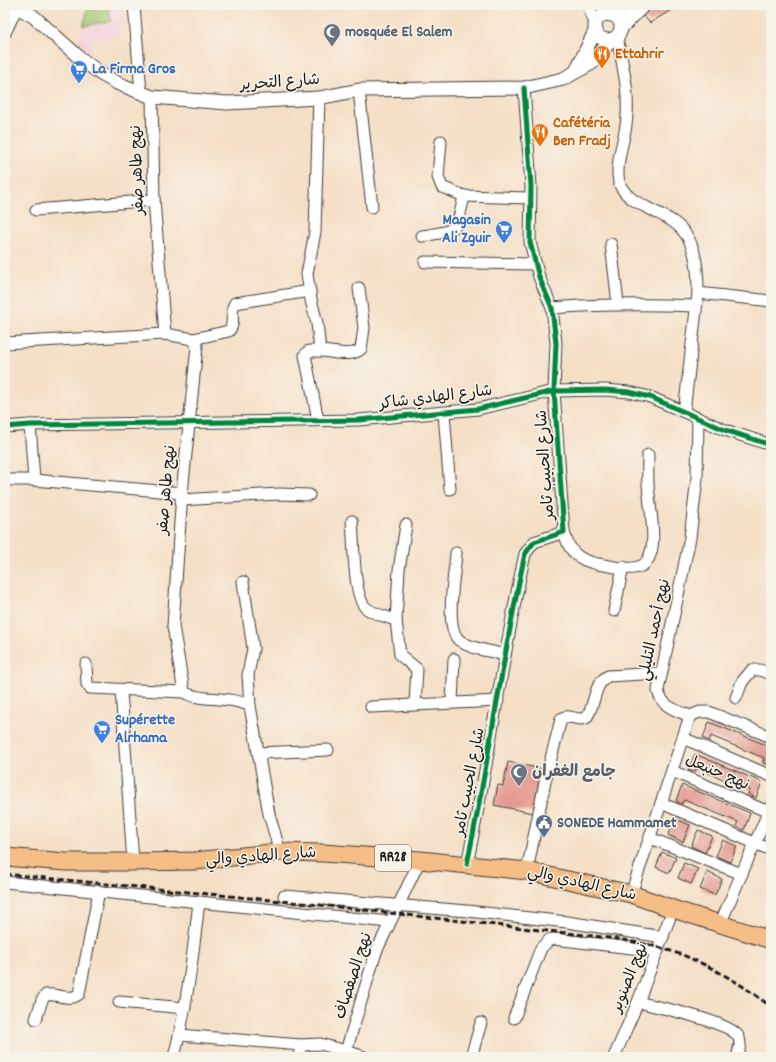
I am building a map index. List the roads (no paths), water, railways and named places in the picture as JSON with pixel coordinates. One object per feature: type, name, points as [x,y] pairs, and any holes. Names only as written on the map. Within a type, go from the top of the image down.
[{"type":"main road","name":"شارع الهادي والي","points":[[5,856],[66,862],[133,862],[195,861],[280,852],[323,853],[467,864],[527,871],[631,894],[771,940]]},
{"type":"street","name":"نهج طاهر صفر","points":[[134,5],[147,95],[165,334]]},
{"type":"street","points":[[588,5],[600,36],[603,39],[617,35]]},
{"type":"street","points":[[576,71],[600,18],[607,11],[631,5]]},
{"type":"street","name":"شارع التحرير","points":[[15,6],[32,16],[81,59],[101,74],[147,95],[227,104],[319,98],[359,90],[524,88],[563,79],[592,63],[644,5]]},
{"type":"street","points":[[5,32],[15,6]]},
{"type":"street","points":[[607,11],[619,19],[617,35],[626,75],[628,116],[619,168],[620,186],[632,200],[669,219],[684,232],[693,249],[698,279],[698,293],[684,412]]},
{"type":"street","name":"شارع الحبيب ثامر","points":[[467,864],[486,769],[524,554],[534,542],[564,532],[554,391],[556,343],[552,308],[534,264],[530,242],[530,198],[524,88]]},
{"type":"street","points":[[359,90],[372,207]]},
{"type":"street","points":[[319,98],[315,232],[307,272],[317,322],[320,351]]},
{"type":"street","points":[[441,141],[438,177],[442,187],[464,196],[530,198]]},
{"type":"street","points":[[422,236],[449,231],[455,228],[458,222],[464,196]]},
{"type":"street","points":[[36,210],[154,200]]},
{"type":"street","points":[[611,244],[618,304]]},
{"type":"street","points":[[425,262],[534,264]]},
{"type":"street","points":[[318,420],[304,355],[309,351],[355,353],[361,349],[364,328],[359,288]]},
{"type":"street","points":[[5,343],[165,334],[193,339],[228,331],[232,324],[232,309],[235,303],[310,291]]},
{"type":"street","points":[[698,293],[771,301]]},
{"type":"street","points":[[552,308],[618,304],[696,306]]},
{"type":"street","name":"نهج طاهر صفر","points":[[184,692],[174,626],[188,422],[198,350],[193,339]]},
{"type":"street","name":"شارع الهادي شاكر","points":[[5,427],[30,424],[359,420],[478,409],[554,391],[629,392],[650,397],[725,430],[771,445]]},
{"type":"street","points":[[444,413],[450,489]]},
{"type":"street","name":"نهج أحمد التليلي","points":[[690,716],[666,706],[661,702],[658,690],[690,538],[697,478],[698,418]]},
{"type":"street","points":[[30,424],[34,480]]},
{"type":"street","points":[[564,532],[572,552],[581,559],[591,563],[623,567],[642,565],[649,558],[651,551],[653,520],[648,494],[648,455]]},
{"type":"street","points":[[5,480],[34,480],[182,496],[279,494],[309,495]]},
{"type":"street","points":[[352,521],[358,592],[360,599],[366,607],[381,615],[396,620]]},
{"type":"street","points":[[406,525],[400,570],[396,620],[400,655],[417,669],[415,704]]},
{"type":"street","points":[[456,554],[451,613],[453,634],[459,640],[467,644],[505,655]]},
{"type":"street","points":[[614,611],[623,567]]},
{"type":"street","points":[[243,582],[253,648],[248,675],[250,706],[269,814],[280,852]]},
{"type":"street","points":[[452,702],[454,659]]},
{"type":"street","points":[[86,664],[88,686],[94,688],[184,692],[190,695],[240,701],[250,706]]},
{"type":"street","points":[[736,698],[742,682],[752,670],[760,670],[771,674]]},
{"type":"street","points":[[527,871],[545,782],[561,719],[567,716],[580,720],[586,718],[600,683],[608,676],[661,673]]},
{"type":"street","points":[[121,690],[133,862]]},
{"type":"street","points":[[371,707],[498,701]]},
{"type":"street","points":[[631,894],[690,716],[700,712],[709,712],[771,736]]},
{"type":"street","points":[[683,738],[771,776]]},
{"type":"street","points":[[258,753],[328,750]]},
{"type":"street","name":"نهج حنبعل","points":[[672,771],[770,810]]},
{"type":"street","points":[[661,803],[771,850]]},
{"type":"street","points":[[720,924],[770,810]]},
{"type":"street","points":[[650,838],[742,874]]},
{"type":"street","name":"نهج الصفصاف","points":[[346,1051],[376,952],[389,922],[420,860]]},
{"type":"street","points":[[5,882],[389,922]]},
{"type":"street","points":[[36,1019],[40,1003],[46,996],[70,998],[76,997],[79,994],[99,891]]},
{"type":"street","points":[[284,896],[467,911],[559,921],[663,937]]},
{"type":"street","points":[[174,1057],[185,1008],[199,902]]},
{"type":"street","name":"نهج الصنوبر","points":[[614,1057],[638,1002],[673,909]]},
{"type":"street","points":[[514,1018],[541,948],[549,940],[554,939],[658,951]]},
{"type":"street","points":[[119,1002],[185,1008]]},
{"type":"street","points":[[638,1002],[711,1021],[735,1032],[740,1043],[737,1057]]},
{"type":"street","points":[[471,1057],[481,1024]]},
{"type":"street","points":[[180,1035],[301,1045],[320,1044],[364,1057]]},
{"type":"street","points":[[299,1057],[301,1045]]},
{"type":"railway","points":[[5,874],[311,904],[619,939],[658,947],[688,957],[732,979],[771,1007]]},
{"type":"place","name":"mosquée El Salem","points":[[332,47]]},
{"type":"place","name":"Ettahrir","points":[[602,69]]},
{"type":"place","name":"La Firma Gros","points":[[79,84]]},
{"type":"place","name":"Cafétéria Ben Fradj","points":[[540,147]]},
{"type":"place","name":"Magasin Ali Zguir","points":[[504,244]]},
{"type":"place","name":"Supérette Alrhama","points":[[102,744]]},
{"type":"place","name":"جامع الغفران","points":[[519,787]]},
{"type":"place","name":"SONEDE Hammamet","points":[[544,838]]}]
